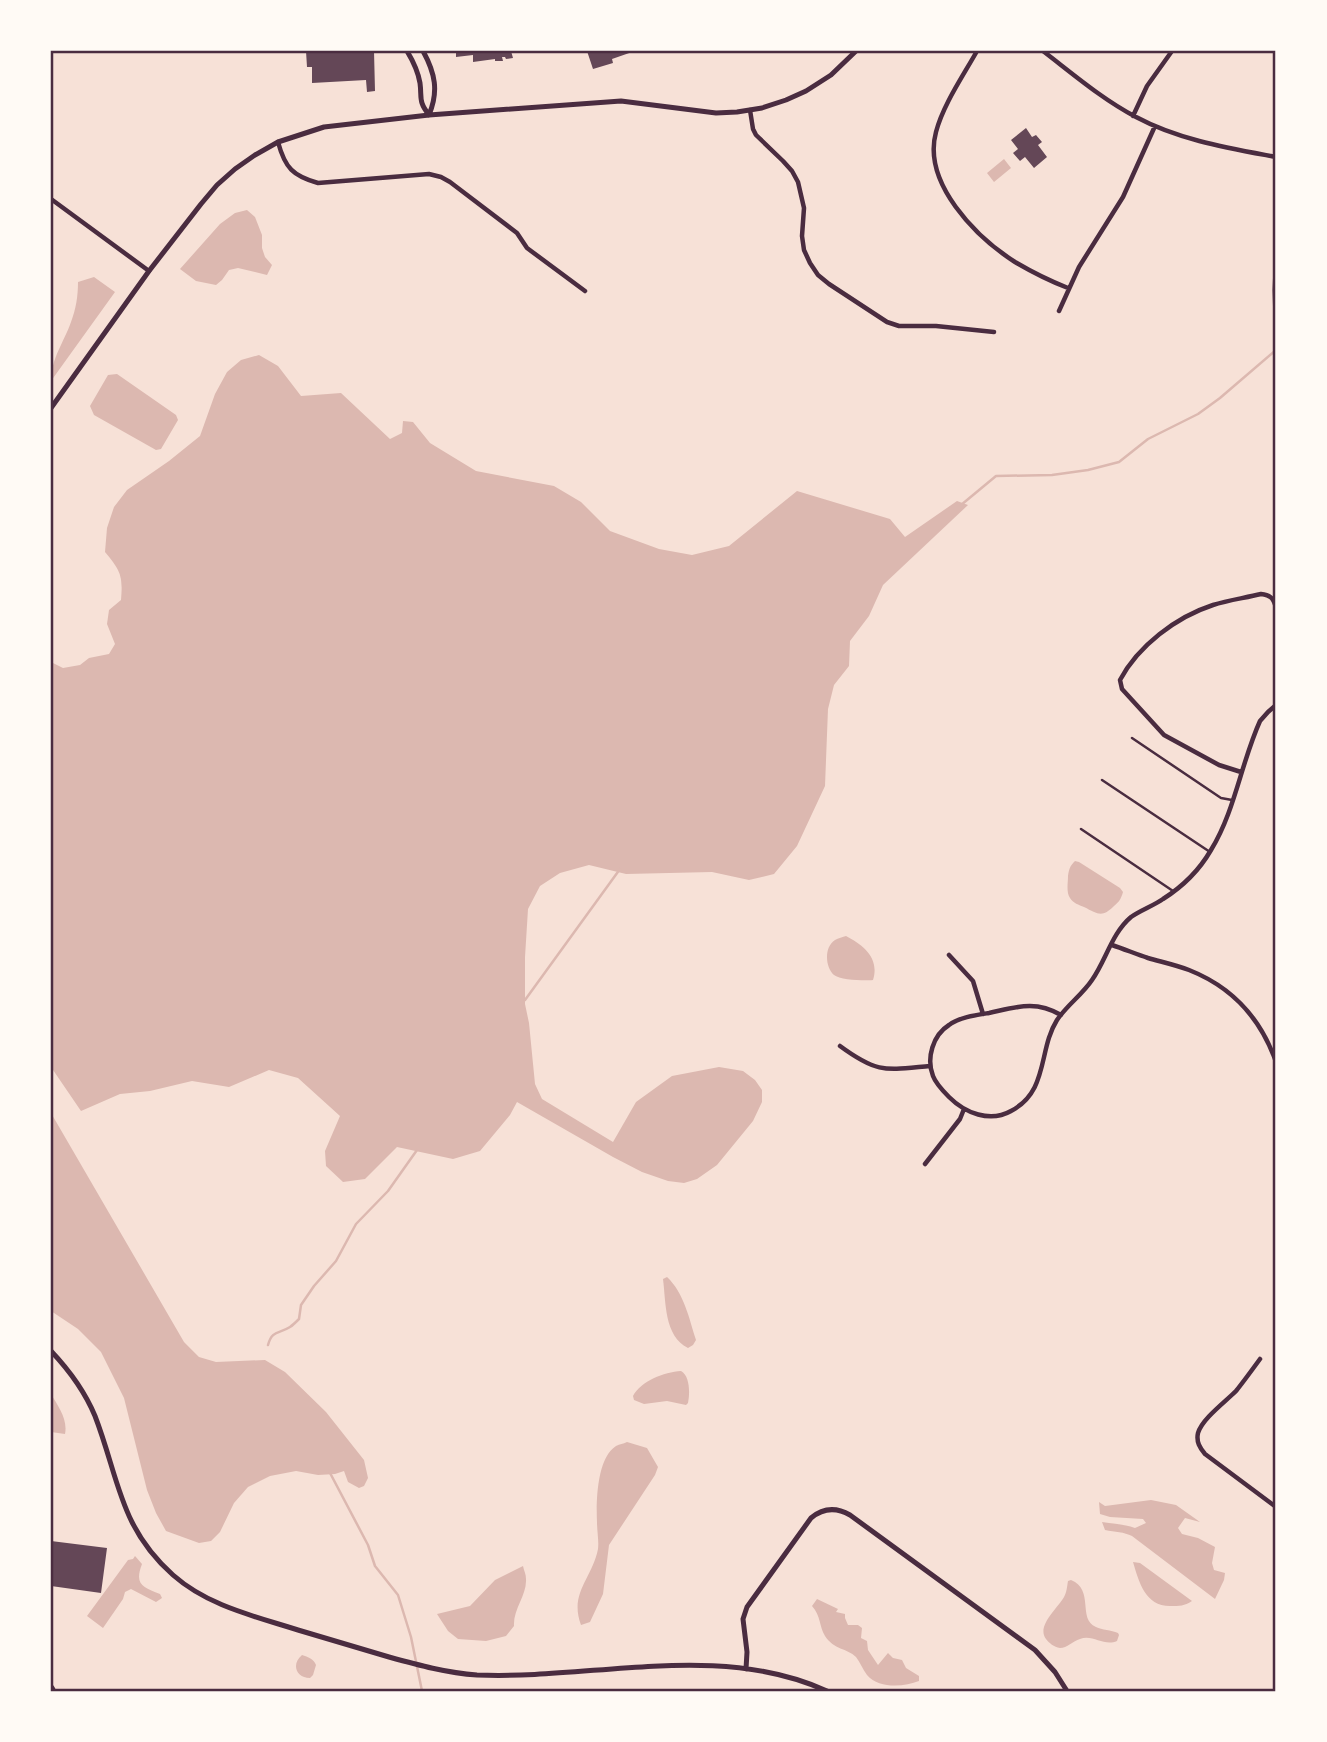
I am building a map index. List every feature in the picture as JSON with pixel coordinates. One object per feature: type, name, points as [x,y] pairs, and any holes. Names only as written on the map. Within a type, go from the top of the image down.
[{"type":"street","points":[[407,51],[417,69],[421,105],[429,114]]},
{"type":"street","points":[[423,51],[432,71],[434,84],[435,100],[429,114]]},
{"type":"street","points":[[51,408],[149,271],[217,185],[235,169],[278,142],[324,127],[429,114],[621,101],[716,113],[750,110],[786,100],[806,90],[831,75],[856,51]]},
{"type":"street","points":[[977,51],[947,105],[935,134],[934,166],[939,180],[957,208],[993,245],[1013,261],[1068,288]]},
{"type":"street","points":[[1043,51],[1092,90],[1133,116],[1197,141],[1276,157]]},
{"type":"street","points":[[1133,116],[1147,86],[1172,51]]},
{"type":"street","points":[[750,110],[756,135],[792,171],[798,182],[804,208],[804,250],[818,275],[887,322],[899,326],[936,326],[994,332]]},
{"type":"street","points":[[1059,311],[1079,267],[1123,197],[1155,126]]},
{"type":"street","points":[[278,142],[286,165],[304,179],[318,183],[429,174],[441,177],[516,233],[527,248],[585,290]]},
{"type":"street","points":[[51,199],[149,271]]},
{"type":"street","points":[[1276,267],[1276,322]]},
{"type":"street","points":[[1241,772],[1219,765],[1164,735],[1122,689],[1120,680],[1150,643],[1189,614],[1215,604],[1261,594],[1273,598],[1276,608]]},
{"type":"street","points":[[1060,1015],[1031,1005],[950,1023],[934,1042],[930,1066],[933,1077],[952,1100],[977,1115],[1011,1112],[1029,1097],[1041,1075],[1051,1032],[1060,1015],[1089,984],[1122,927],[1132,916],[1164,899],[1196,871],[1210,852],[1219,836],[1260,721],[1276,705]]},
{"type":"street","points":[[1112,945],[1208,978],[1227,991],[1258,1023],[1276,1062]]},
{"type":"street","points":[[949,956],[973,981],[983,1014]]},
{"type":"street","points":[[840,1046],[875,1067],[897,1069],[930,1066]]},
{"type":"street","points":[[925,1164],[960,1119],[964,1109]]},
{"type":"street","points":[[51,1351],[70,1374],[89,1405],[124,1505],[144,1544],[185,1585],[230,1609],[427,1667],[458,1673],[495,1675],[726,1666],[788,1677],[827,1691]]},
{"type":"street","points":[[1260,1359],[1236,1390],[1203,1424],[1197,1440],[1205,1454],[1276,1507]]},
{"type":"street","points":[[746,1669],[743,1619],[747,1606],[811,1518],[823,1510],[836,1510],[849,1515],[1035,1650],[1067,1691]]},
{"type":"lane","points":[[1132,738],[1221,798],[1232,800]]},
{"type":"lane","points":[[1102,780],[1210,852]]},
{"type":"lane","points":[[1082,829],[1173,891]]},
{"type":"shaded area","points":[[1004,159],[1011,168],[994,182],[987,173]]},
{"type":"shaded area","points":[[247,210],[255,217],[262,235],[265,257],[272,265],[267,275],[238,268],[229,270],[216,285],[196,281],[180,269],[220,224],[235,213]]},
{"type":"shaded area","points":[[94,277],[115,292],[51,381],[55,358],[74,312],[78,282]]},
{"type":"shaded area","points":[[259,355],[278,366],[301,396],[341,393],[390,439],[402,433],[403,421],[413,422],[430,443],[476,471],[554,486],[581,502],[610,531],[659,549],[692,555],[729,546],[797,491],[890,519],[905,537],[957,501],[968,505],[883,585],[869,616],[850,641],[849,666],[834,685],[828,709],[825,786],[797,846],[774,874],[749,880],[712,872],[626,874],[589,865],[560,873],[540,886],[528,909],[525,1004],[535,1084],[542,1099],[613,1142],[636,1102],[672,1076],[719,1067],[743,1071],[755,1080],[762,1090],[762,1102],[753,1121],[717,1165],[697,1179],[684,1183],[668,1181],[642,1172],[517,1102],[510,1115],[480,1151],[453,1159],[397,1147],[365,1179],[343,1182],[326,1166],[325,1151],[340,1116],[298,1078],[269,1070],[229,1087],[192,1081],[150,1091],[120,1094],[81,1111],[51,1067],[51,662],[63,668],[109,654],[115,644],[107,624],[109,610],[121,600],[122,592],[120,574],[105,552],[107,528],[114,507],[127,490],[200,436],[215,394],[227,372],[241,360]]},
{"type":"shaded area","points":[[117,374],[176,415],[178,420],[161,449],[156,450],[94,415],[90,406],[108,375]]},
{"type":"shaded area","points":[[1075,861],[1120,888],[1123,892],[1119,902],[1103,913],[1096,913],[1076,904],[1070,898],[1068,890],[1068,876]]},
{"type":"shaded area","points":[[846,936],[864,948],[872,959],[875,972],[873,980],[842,978],[831,971],[827,957],[829,947],[835,940]]},
{"type":"shaded area","points":[[51,1113],[184,1342],[199,1357],[216,1362],[265,1360],[285,1372],[326,1412],[364,1460],[368,1478],[364,1486],[359,1488],[348,1482],[344,1471],[318,1475],[296,1471],[270,1476],[248,1487],[234,1503],[220,1532],[211,1541],[199,1543],[166,1531],[147,1490],[124,1398],[101,1352],[78,1329],[51,1311]]},
{"type":"shaded area","points":[[667,1277],[682,1298],[696,1340],[688,1348],[680,1343],[670,1327],[663,1279]]},
{"type":"shaded area","points":[[681,1371],[689,1385],[686,1405],[667,1401],[644,1404],[634,1400],[633,1396],[647,1382],[660,1375]]},
{"type":"shaded area","points":[[51,1394],[64,1418],[65,1434],[51,1432]]},
{"type":"shaded area","points":[[627,1442],[647,1448],[658,1467],[609,1545],[603,1594],[590,1622],[581,1625],[578,1614],[580,1595],[598,1549],[597,1503],[601,1470],[610,1452],[616,1446]]},
{"type":"shaded area","points":[[1151,1500],[1176,1505],[1200,1522],[1185,1518],[1178,1528],[1182,1534],[1198,1538],[1215,1547],[1212,1563],[1214,1570],[1225,1573],[1215,1599],[1132,1536],[1105,1530],[1102,1522],[1135,1528],[1146,1523],[1143,1519],[1100,1514],[1099,1502],[1105,1506]]},
{"type":"shaded area","points":[[135,1556],[142,1564],[140,1581],[162,1598],[156,1602],[131,1589],[125,1592],[103,1628],[87,1616],[128,1560]]},
{"type":"shaded area","points":[[1133,1562],[1140,1563],[1192,1601],[1177,1606],[1155,1602],[1144,1592]]},
{"type":"shaded area","points":[[523,1566],[526,1585],[514,1626],[506,1636],[486,1641],[458,1639],[448,1631],[437,1614],[470,1606],[495,1580]]},
{"type":"shaded area","points":[[1071,1580],[1082,1590],[1090,1623],[1118,1633],[1117,1641],[1108,1643],[1085,1638],[1060,1648],[1046,1639],[1046,1623],[1064,1597],[1068,1581]]},
{"type":"shaded area","points":[[817,1599],[838,1609],[836,1612],[845,1614],[848,1625],[862,1628],[861,1638],[867,1641],[868,1650],[878,1665],[888,1653],[893,1658],[902,1660],[906,1668],[919,1676],[919,1681],[892,1686],[872,1680],[856,1657],[832,1644],[825,1636],[812,1606]]},
{"type":"shaded area","points":[[302,1655],[316,1665],[310,1678],[298,1673],[296,1666]]},
{"type":"building","points":[[306,51],[374,51],[375,91],[367,92],[366,80],[312,83],[312,67],[307,67]]},
{"type":"building","points":[[456,51],[511,51],[513,58],[473,62],[473,55],[456,57]]},
{"type":"building","points":[[587,51],[635,51],[612,59],[613,63],[593,69]]},
{"type":"building","points":[[1026,128],[1032,137],[1036,135],[1042,142],[1038,145],[1047,157],[1034,168],[1025,157],[1020,161],[1013,153],[1018,149],[1011,140]]},
{"type":"building","points":[[51,1541],[107,1548],[101,1593],[51,1586]]},
{"type":"waterway","points":[[961,505],[996,476],[1052,475],[1119,462],[1148,439],[1198,414],[1276,350]]},
{"type":"waterway","points":[[525,1000],[620,869]]},
{"type":"waterway","points":[[268,1345],[274,1335],[299,1319],[301,1305],[336,1261],[356,1224],[388,1191],[417,1150]]},
{"type":"waterway","points":[[329,1471],[368,1545],[375,1566],[398,1595],[411,1637],[422,1691]]}]
